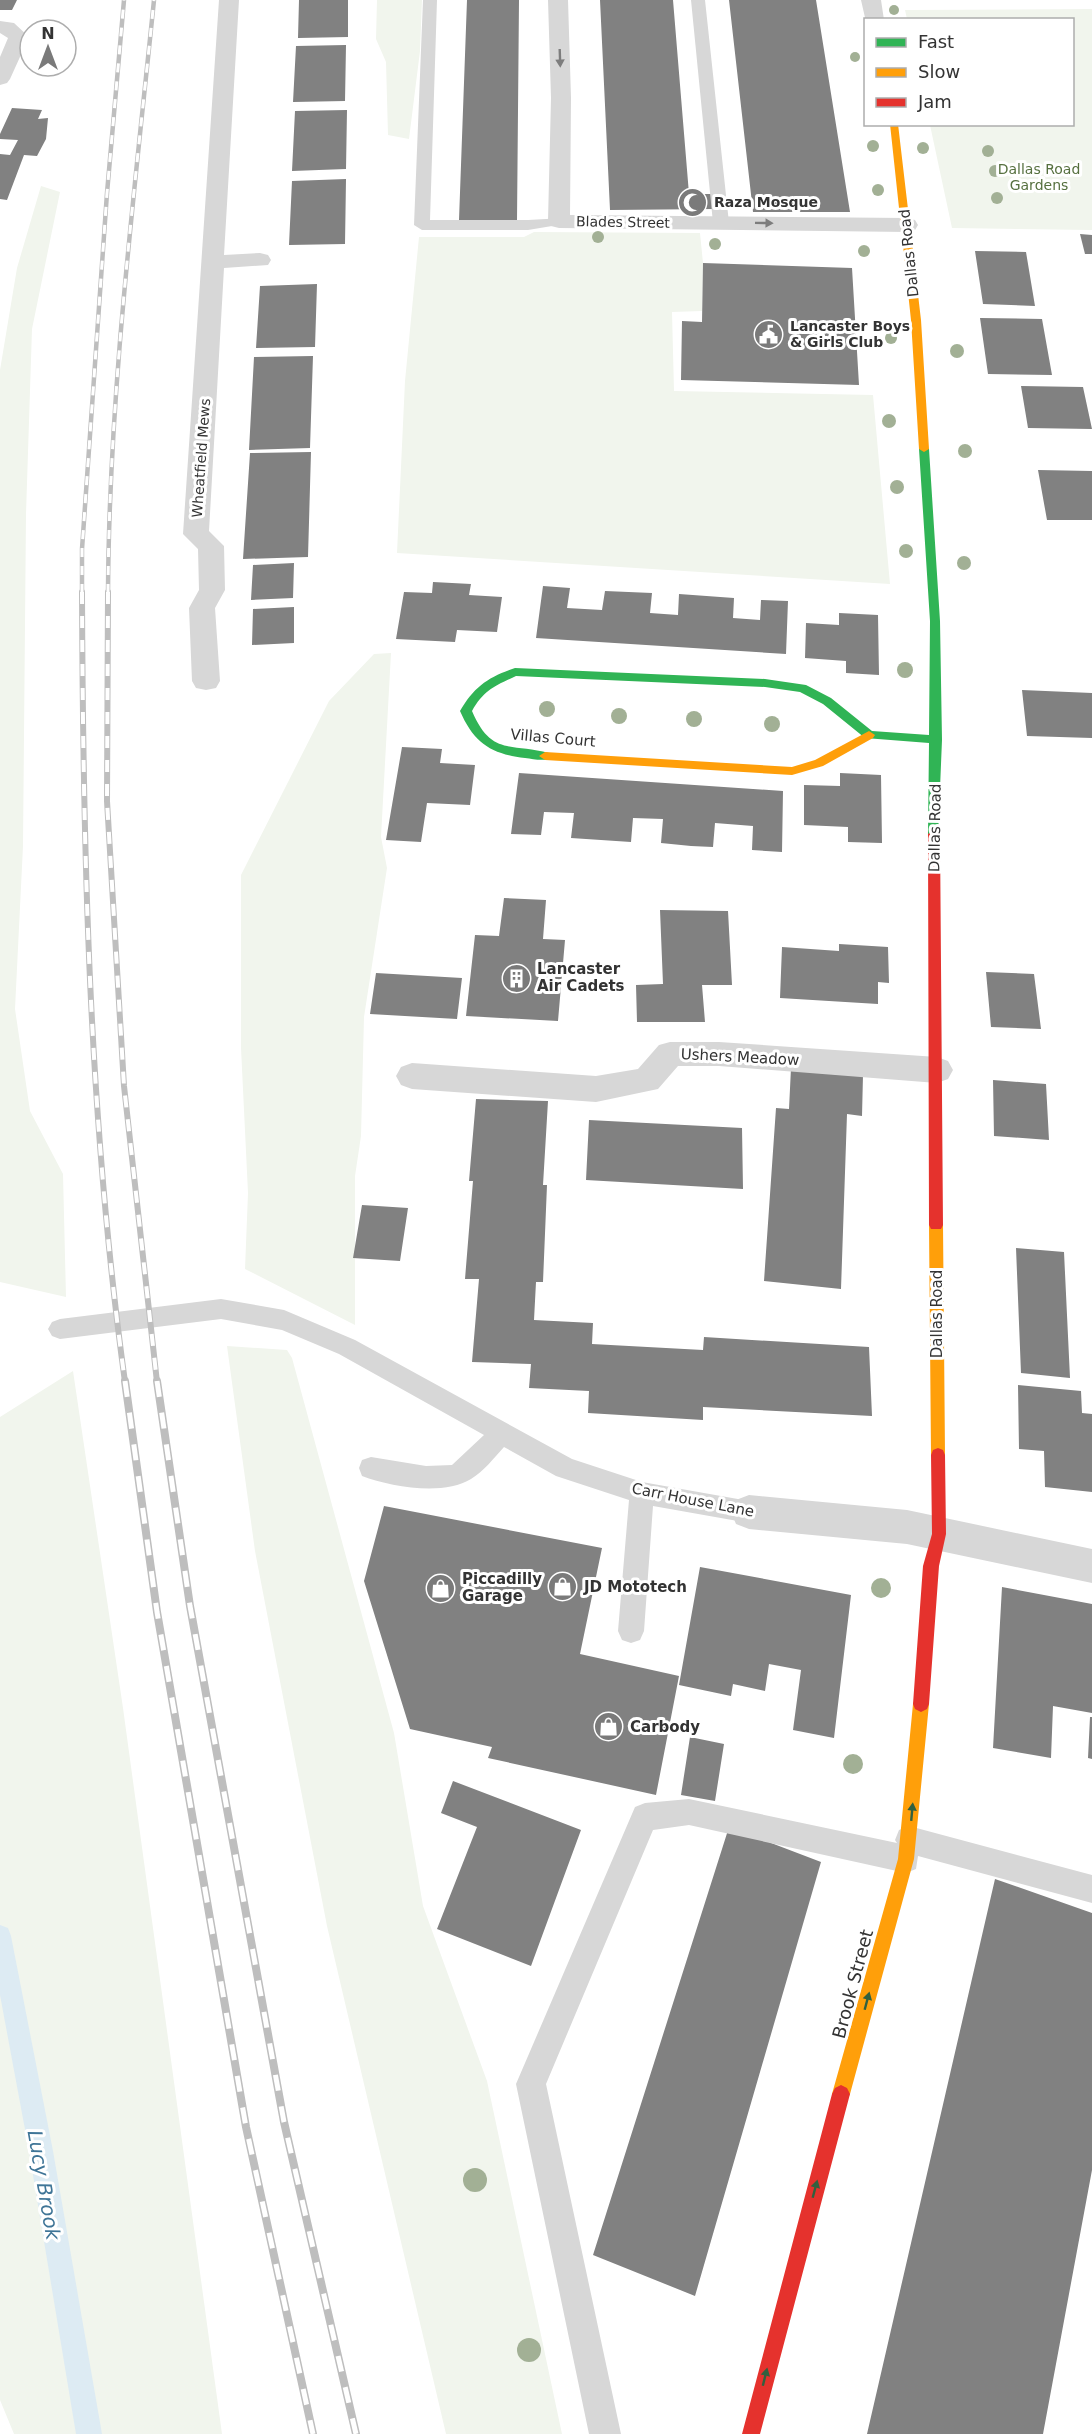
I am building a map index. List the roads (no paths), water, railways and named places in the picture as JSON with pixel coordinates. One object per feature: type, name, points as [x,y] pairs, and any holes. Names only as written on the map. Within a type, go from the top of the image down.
[{"type":"street","name":"Wheatfield Mews","points":[[206,681],[202,608],[212,590],[211,546],[196,534],[229,0]]},
{"type":"street","name":"Blades Street","points":[[558,0],[561,98],[559,221],[907,225]]},
{"type":"street","points":[[871,0],[874,18]]},
{"type":"street","points":[[0,27],[7,27],[19,37],[0,79]]},
{"type":"street","name":"Dallas Road","points":[[894,126],[907,225],[930,511],[935,621],[934,932],[937,1070],[936,1324],[939,1534]]},
{"type":"street","points":[[214,261],[260,260]]},
{"type":"street","name":"Villas Court","points":[[515,672],[765,683],[802,688],[827,701],[869,735],[819,764],[792,771],[514,754],[492,748],[471,728],[466,711],[474,694],[484,685],[515,672]]},
{"type":"street","points":[[869,735],[936,740]]},
{"type":"street","name":"Ushers Meadow","points":[[412,1076],[596,1089],[647,1080],[670,1054],[719,1054],[937,1070]]},
{"type":"street","name":"Carr House Lane","points":[[749,1512],[907,1527],[1092,1566]]},
{"type":"street","name":"Brook Street","points":[[750,2434],[908,1850],[931,1566],[939,1534]]},
{"type":"lane","points":[[430,0],[422,225],[528,225],[559,221]]},
{"type":"lane","points":[[698,0],[721,223]]},
{"type":"lane","name":"Carr House Lane","points":[[60,1329],[221,1309],[284,1320],[347,1347],[565,1468],[642,1493],[749,1512]]},
{"type":"lane","points":[[372,1468],[417,1477],[456,1475],[479,1458],[501,1433]]},
{"type":"lane","points":[[631,1631],[642,1493]]},
{"type":"lane","points":[[605,2434],[531,2084],[645,1817],[689,1812],[908,1850],[1092,1888]]},
{"type":"waterway","name":"Lucy Brook","points":[[0,1936],[41,2151],[89,2434]]},
{"type":"railway","points":[[82,592],[82,549],[107,193],[124,0]]},
{"type":"railway","points":[[108,593],[109,519],[118,370],[154,0]]},
{"type":"railway","points":[[82,592],[84,790],[90,988],[103,1185],[125,1382]]},
{"type":"railway","points":[[108,592],[107,801],[124,1086],[157,1382]]},
{"type":"railway","points":[[125,1381],[157,1612],[246,2127],[313,2434]]},
{"type":"railway","points":[[157,1381],[190,1606],[284,2122],[356,2434]]},
{"type":"place","name":"Raza Mosque","points":[[693,202]]},
{"type":"place","name":"Lancaster Boys & Girls Club","points":[[769,334]]},
{"type":"place","name":"Lancaster Air Cadets","points":[[516,978]]},
{"type":"place","name":"JD Mototech","points":[[563,1587]]},
{"type":"place","name":"Piccadilly Garage","points":[[441,1588]]},
{"type":"place","name":"Carbody","points":[[609,1727]]},
{"type":"park label","name":"Dallas Road Gardens","points":[[1039,178]]}]
